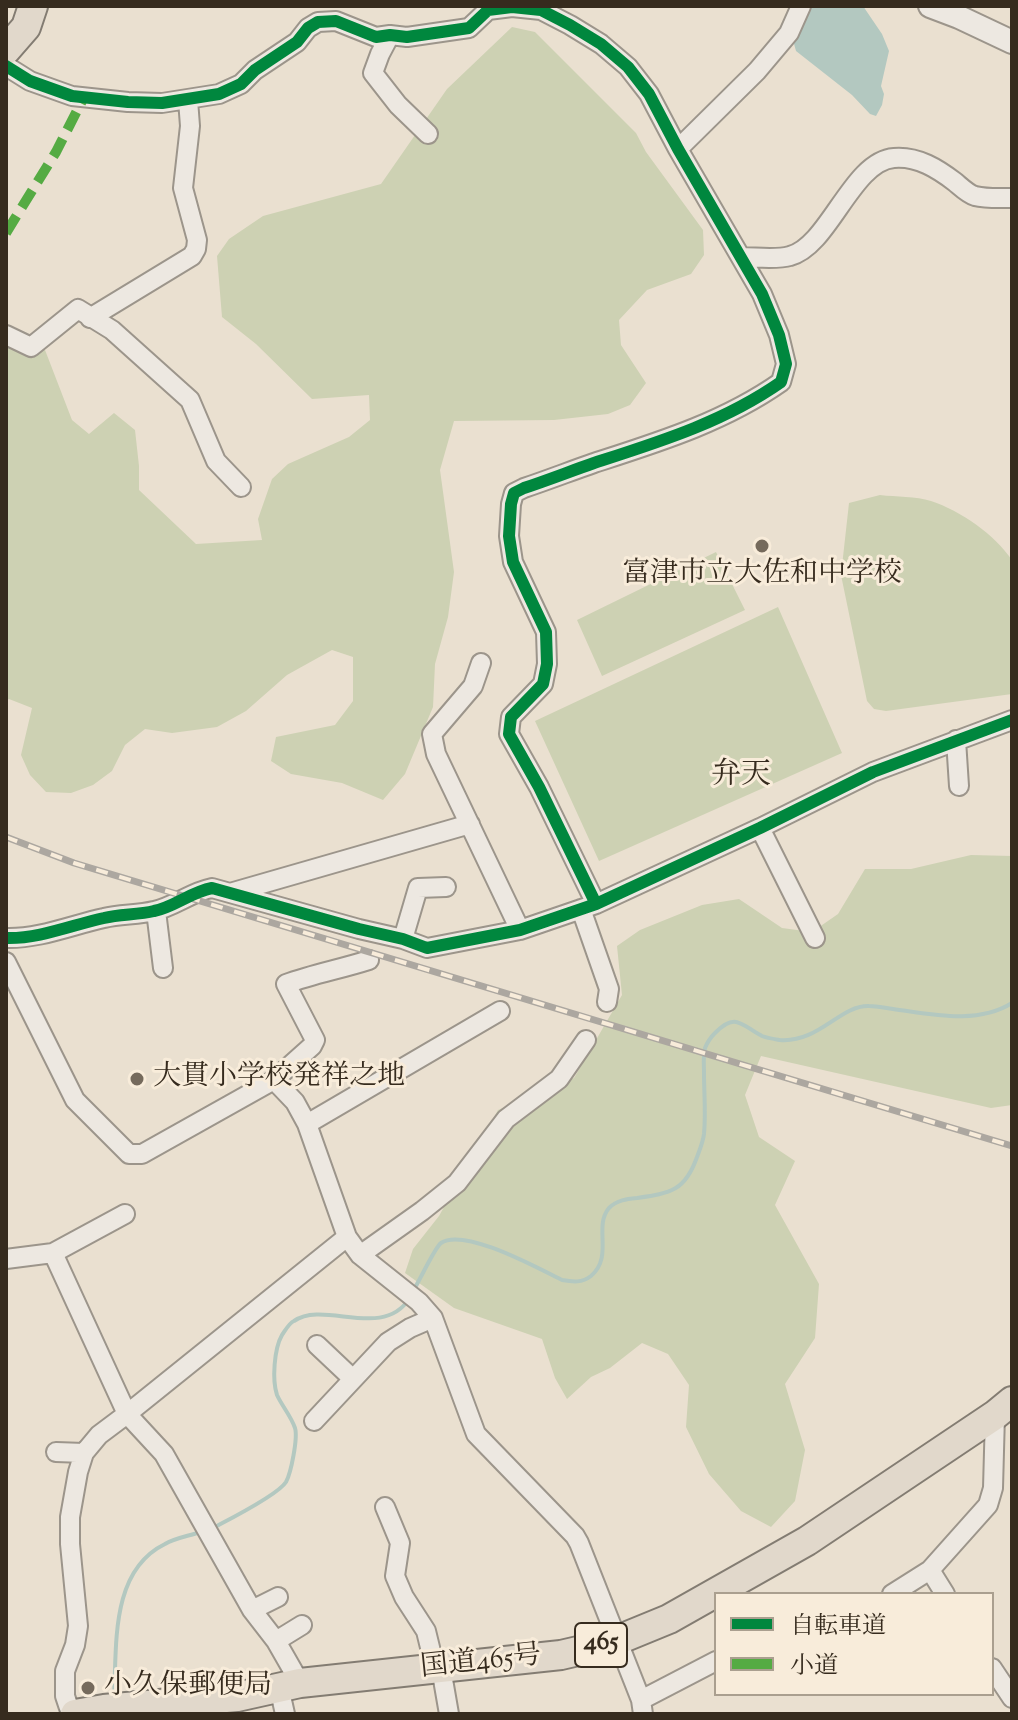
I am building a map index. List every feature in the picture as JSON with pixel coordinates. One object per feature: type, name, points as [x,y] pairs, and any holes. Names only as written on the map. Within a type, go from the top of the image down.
[{"type":"highway","points":[[6,50],[26,27],[33,6]]},
{"type":"highway","name":"国道465号","points":[[717,1592],[807,1541],[1003,1408]]},
{"type":"highway","name":"国道465号","points":[[73,1714],[115,1708],[158,1710],[236,1706],[438,1668],[561,1655],[618,1639],[669,1619],[714,1594]]},
{"type":"street","points":[[678,149],[757,71],[789,33],[801,6]]},
{"type":"street","points":[[930,6],[1012,42]]},
{"type":"street","points":[[6,66],[30,81],[72,96],[128,102],[188,100],[219,94],[241,84],[255,70],[297,42],[308,28],[318,22],[336,21],[376,37],[425,36],[469,28],[486,8],[512,7],[541,10],[601,44],[628,67],[649,94],[762,294],[779,335],[786,364],[781,382],[707,424],[514,493],[509,536],[513,562],[546,632],[547,664],[543,684],[511,717],[509,734],[539,787],[588,906],[609,989],[607,1002]]},
{"type":"street","points":[[390,35],[373,73],[398,105],[428,134]]},
{"type":"street","points":[[90,318],[192,256],[196,249],[197,240],[183,188],[190,126],[188,100]]},
{"type":"street","points":[[741,257],[788,257],[806,249],[858,182],[876,165],[893,158],[934,167],[973,196],[1012,198]]},
{"type":"street","points":[[6,335],[31,347],[78,309],[112,330],[190,400],[216,461],[241,487]]},
{"type":"street","points":[[481,663],[473,686],[432,734],[436,754],[520,930]]},
{"type":"street","points":[[6,938],[57,931],[107,917],[156,911],[212,888],[427,948],[520,930],[588,906],[760,828],[873,772],[1012,720]]},
{"type":"street","points":[[956,740],[959,786]]},
{"type":"street","points":[[229,893],[470,824]]},
{"type":"street","points":[[760,828],[815,938]]},
{"type":"street","points":[[403,939],[418,888],[446,887]]},
{"type":"street","points":[[156,911],[163,968]]},
{"type":"street","points":[[6,962],[75,1100],[129,1154],[142,1154],[274,1080],[312,1046],[315,1040],[286,984],[369,960]]},
{"type":"street","points":[[307,1124],[500,1011]]},
{"type":"street","points":[[360,1255],[457,1183],[506,1119],[559,1079],[586,1040]]},
{"type":"street","points":[[274,1080],[295,1102],[307,1124],[347,1237],[360,1255],[419,1302],[433,1318],[476,1434],[575,1536],[618,1639],[642,1707],[714,1662]]},
{"type":"street","points":[[6,1259],[53,1253],[125,1214]]},
{"type":"street","points":[[73,1714],[65,1696],[65,1671],[78,1626],[70,1517],[84,1453],[99,1435],[347,1237]]},
{"type":"street","points":[[53,1253],[127,1414],[164,1454],[252,1610],[276,1641],[288,1695]]},
{"type":"street","points":[[314,1421],[388,1342],[433,1318]]},
{"type":"street","points":[[317,1345],[353,1379]]},
{"type":"street","points":[[895,1592],[930,1570],[988,1505],[1003,1408]]},
{"type":"street","points":[[56,1452],[84,1453]]},
{"type":"street","points":[[385,1507],[400,1543],[395,1576],[404,1597],[426,1631],[449,1714]]},
{"type":"street","points":[[930,1570],[944,1592]]},
{"type":"street","points":[[252,1610],[278,1597]]},
{"type":"street","points":[[276,1641],[302,1625]]},
{"type":"street","points":[[994,1671],[1012,1698]]},
{"type":"green space","points":[[512,27],[535,32],[636,133],[646,152],[703,230],[704,255],[691,274],[647,290],[619,320],[621,345],[646,383],[630,405],[608,414],[554,420],[454,421],[440,470],[454,572],[448,617],[435,664],[433,707],[405,774],[383,800],[342,783],[291,774],[271,761],[276,737],[335,725],[353,701],[353,657],[332,650],[287,675],[246,711],[217,727],[172,733],[145,729],[125,745],[112,771],[93,785],[71,793],[46,792],[30,775],[21,755],[32,708],[6,700],[6,330],[29,337],[45,350],[72,420],[89,434],[114,413],[135,430],[139,490],[196,544],[262,540],[258,519],[272,479],[288,464],[349,437],[370,420],[369,395],[312,399],[256,344],[222,317],[217,256],[229,239],[263,216],[381,184],[447,89]]},
{"type":"green space","points":[[880,495],[925,499],[942,505],[976,524],[1012,560],[1012,694],[886,711],[874,709],[867,701],[841,575],[849,503]]},
{"type":"green space","points":[[716,552],[745,610],[602,676],[577,620]]},
{"type":"green space","points":[[778,607],[842,753],[599,861],[535,721]]},
{"type":"green space","points":[[971,855],[1012,856],[1012,1105],[991,1108],[761,1056],[745,1095],[759,1137],[795,1161],[775,1205],[819,1284],[815,1338],[785,1384],[805,1450],[795,1501],[771,1527],[741,1511],[709,1474],[686,1427],[689,1385],[668,1354],[642,1343],[610,1368],[591,1377],[567,1399],[555,1378],[542,1339],[454,1308],[405,1273],[413,1249],[439,1216],[498,1110],[574,1078],[622,995],[617,946],[640,930],[702,905],[739,899],[782,928],[812,932],[838,914],[865,869],[911,869]]},
{"type":"shaded area","points":[[808,6],[863,6],[882,34],[889,51],[881,86],[884,94],[882,105],[876,116],[796,51],[793,40]]},
{"type":"waterway","points":[[413,1291],[438,1246],[452,1240],[466,1240],[502,1251],[562,1280],[577,1281],[591,1276],[601,1260],[603,1224],[609,1208],[622,1200],[668,1192],[682,1184],[692,1168],[704,1134],[705,1048],[728,1023],[739,1022],[762,1036],[780,1040],[806,1036],[858,1007],[969,1016],[998,1010],[1012,1003]]},
{"type":"waterway","points":[[213,1528],[273,1494],[288,1478],[296,1433],[277,1395],[274,1373],[279,1341],[289,1325],[306,1316],[321,1314],[384,1317],[398,1311],[409,1299]]},
{"type":"waterway","points":[[114,1696],[120,1611],[134,1572],[147,1556],[165,1544],[200,1532]]},
{"type":"railway","points":[[6,837],[74,863],[1012,1146]]},
{"type":"marked path","points":[[6,233],[56,152],[84,97]]},
{"type":"cycle path","points":[[6,66],[30,81],[72,96],[162,103],[219,94],[241,84],[255,70],[297,42],[308,28],[318,22],[336,21],[376,37],[407,37],[469,28],[488,10],[512,7],[541,10],[601,44],[628,67],[649,94],[762,294],[779,335],[786,364],[781,382],[714,420],[514,493],[509,536],[513,562],[546,632],[547,664],[543,684],[511,717],[509,734],[539,787],[596,904]]},
{"type":"cycle path","points":[[6,938],[31,936],[110,917],[154,911],[212,888],[427,948],[520,930],[596,904],[873,772],[1012,720]]},
{"type":"place","name":"富津市立大佐和中学校","points":[[762,546]]},
{"type":"place","name":"大貫小学校発祥之地","points":[[137,1079]]},
{"type":"place","name":"小久保郵便局","points":[[88,1688]]},
{"type":"district","name":"弁天","points":[[741,778]]}]
